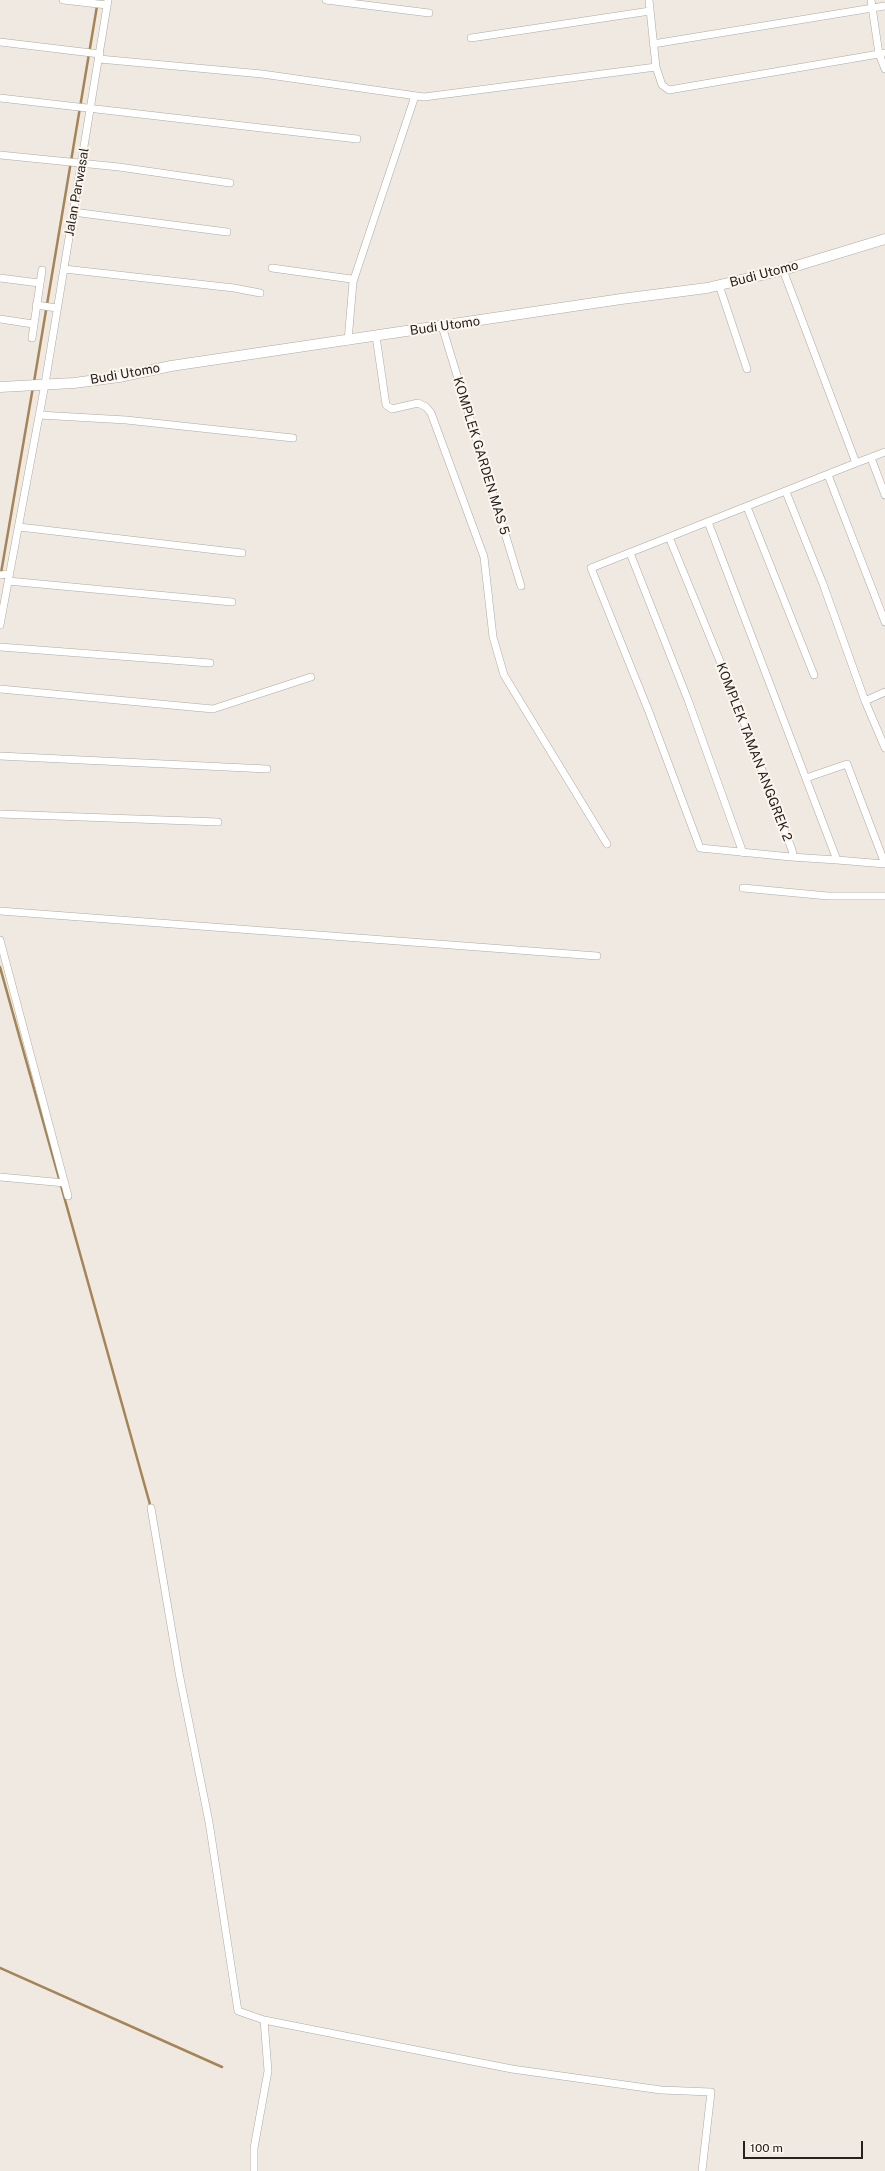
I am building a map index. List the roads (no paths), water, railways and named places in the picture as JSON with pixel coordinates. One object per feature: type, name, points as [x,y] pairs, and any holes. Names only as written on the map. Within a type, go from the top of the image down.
[{"type":"street","points":[[63,0],[105,3]]},
{"type":"street","points":[[326,0],[429,13]]},
{"type":"street","points":[[649,0],[656,67],[662,85],[669,90],[882,53]]},
{"type":"street","points":[[871,0],[885,69]]},
{"type":"street","name":"Jalan Parwasal","points":[[0,624],[6,576],[19,527],[39,415],[37,385],[64,269],[105,3]]},
{"type":"street","points":[[654,44],[885,6]]},
{"type":"street","points":[[471,38],[650,11]]},
{"type":"street","points":[[0,42],[79,50],[98,55],[262,74],[415,96],[440,96],[656,67]]},
{"type":"street","points":[[348,341],[353,282],[415,96]]},
{"type":"street","points":[[0,98],[357,139]]},
{"type":"street","points":[[0,155],[80,165],[119,167],[230,183]]},
{"type":"street","points":[[73,212],[227,232]]},
{"type":"street","name":"Budi Utomo","points":[[0,387],[119,377],[171,366],[719,285],[783,270],[885,239]]},
{"type":"street","points":[[272,268],[348,278],[353,282]]},
{"type":"street","points":[[64,269],[234,288],[260,293]]},
{"type":"street","points":[[32,338],[33,324],[39,305],[39,283],[42,270]]},
{"type":"street","points":[[783,270],[856,463]]},
{"type":"street","points":[[0,278],[39,283]]},
{"type":"street","points":[[719,285],[747,369]]},
{"type":"street","points":[[39,305],[54,308]]},
{"type":"street","points":[[0,320],[33,324]]},
{"type":"street","name":"KOMPLEK GARDEN MAS 5","points":[[442,326],[521,586]]},
{"type":"street","points":[[376,336],[386,405],[392,409],[418,403],[426,407],[434,420],[484,557],[493,637],[504,675],[607,844]]},
{"type":"street","points":[[39,415],[126,420],[293,438]]},
{"type":"street","points":[[743,853],[688,700],[630,552],[885,452]]},
{"type":"street","points":[[871,458],[885,495]]},
{"type":"street","points":[[828,475],[885,622]]},
{"type":"street","points":[[786,492],[823,584],[865,701],[885,748]]},
{"type":"street","points":[[747,507],[814,676]]},
{"type":"street","points":[[708,522],[837,860]]},
{"type":"street","points":[[19,527],[242,553]]},
{"type":"street","name":"KOMPLEK TAMAN ANGGREK 2","points":[[630,552],[591,568],[649,712],[700,848],[791,857],[793,854],[792,850],[731,688],[669,537]]},
{"type":"street","points":[[6,576],[232,602]]},
{"type":"street","points":[[0,647],[210,663]]},
{"type":"street","points":[[0,689],[214,709],[311,677]]},
{"type":"street","points":[[865,701],[885,692]]},
{"type":"street","points":[[0,756],[267,769]]},
{"type":"street","points":[[791,857],[885,864],[848,764],[806,778]]},
{"type":"street","points":[[0,814],[218,822]]},
{"type":"street","points":[[743,888],[828,896],[885,896]]},
{"type":"street","points":[[0,911],[597,956]]},
{"type":"street","points":[[0,940],[61,1183],[68,1196]]},
{"type":"street","points":[[0,1176],[61,1183]]},
{"type":"street","points":[[151,1508],[179,1673],[209,1822],[238,2011],[264,2020],[512,2069],[661,2090],[711,2092],[702,2171]]},
{"type":"street","points":[[254,2171],[254,2148],[268,2071],[264,2020]]},
{"type":"waterway","points":[[34,382],[98,0]]},
{"type":"waterway","points":[[1,573],[33,387]]},
{"type":"waterway","points":[[0,967],[151,1508]]},
{"type":"waterway","points":[[0,1968],[222,2067]]}]
